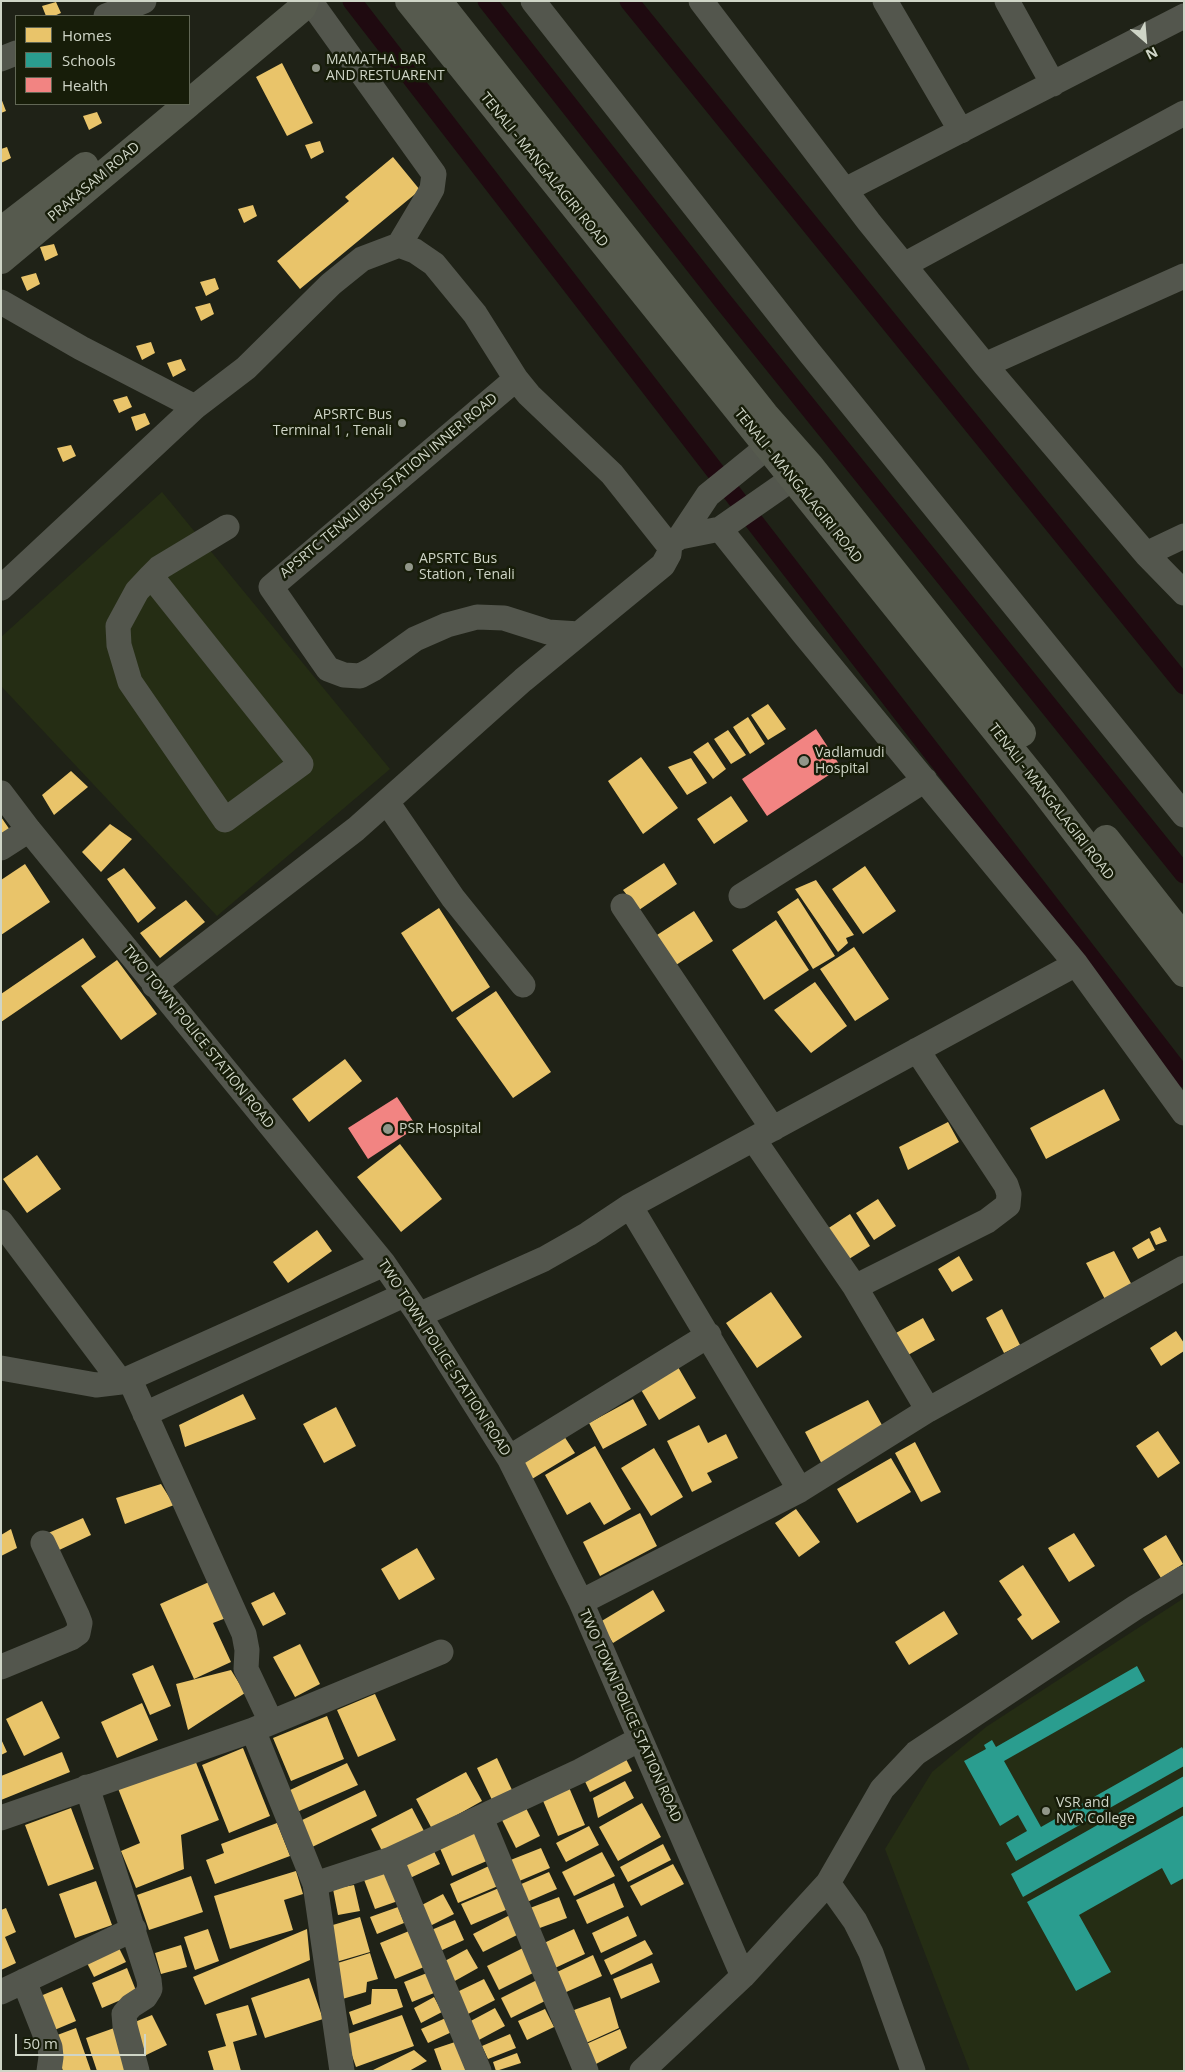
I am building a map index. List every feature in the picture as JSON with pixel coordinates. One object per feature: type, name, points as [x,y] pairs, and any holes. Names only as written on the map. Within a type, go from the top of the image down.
[{"type":"main road","points":[[190,84],[286,8],[298,1]]},
{"type":"main road","name":"PRAKASAM ROAD","points":[[190,101],[302,8],[304,1]]},
{"type":"main road","name":"TENALI - MANGALAGIRI ROAD","points":[[409,1],[769,445],[1184,938]]},
{"type":"main road","name":"TENALI - MANGALAGIRI ROAD","points":[[438,1],[769,445]]},
{"type":"main road","name":"PRAKASAM ROAD","points":[[1,231],[165,105]]},
{"type":"main road","name":"PRAKASAM ROAD","points":[[1,260],[186,105]]},
{"type":"main road","name":"TENALI - MANGALAGIRI ROAD","points":[[795,476],[1041,787],[1184,974]]},
{"type":"street","points":[[109,15],[144,1]]},
{"type":"street","points":[[310,1],[434,174],[432,188],[407,248]]},
{"type":"street","points":[[533,1],[809,352],[1184,815]]},
{"type":"street","points":[[701,1],[845,190],[985,365],[1146,554],[1184,593]]},
{"type":"street","points":[[885,1],[961,131]]},
{"type":"street","points":[[1007,1],[1053,84]]},
{"type":"street","points":[[845,190],[1053,84],[1178,16]]},
{"type":"street","points":[[1,59],[15,53]]},
{"type":"street","points":[[904,265],[1184,113]]},
{"type":"street","points":[[1,588],[195,407],[246,368],[331,284],[362,259],[407,248],[434,264],[475,314],[516,379],[529,395],[612,474],[642,510],[661,537],[675,540],[724,526],[795,476]]},
{"type":"street","points":[[985,365],[1184,276]]},
{"type":"street","points":[[1,302],[81,348],[195,407]]},
{"type":"street","name":"APSRTC TENALI BUS STATION INNER ROAD","points":[[516,379],[271,587],[328,669],[344,675],[360,676],[415,639],[447,625],[477,617],[504,618],[548,632],[579,634]]},
{"type":"street","points":[[154,985],[356,829],[523,680],[663,565],[675,540],[708,495],[769,445]]},
{"type":"street","points":[[724,526],[925,780],[1076,964],[1184,1113]]},
{"type":"street","points":[[151,576],[301,764],[225,820],[130,682],[119,645],[118,626],[137,591],[151,576],[159,568],[228,527]]},
{"type":"street","points":[[1146,554],[1184,536]]},
{"type":"street","points":[[741,896],[925,780]]},
{"type":"street","name":"TWO TOWN POLICE STATION ROAD","points":[[1,794],[154,985],[384,1264],[419,1315],[509,1458],[581,1602],[743,1976]]},
{"type":"street","points":[[387,802],[453,898],[523,985]]},
{"type":"street","points":[[1,848],[29,830]]},
{"type":"street","points":[[623,906],[856,1287],[928,1410]]},
{"type":"street","points":[[419,1315],[544,1259],[588,1234],[630,1206],[764,1135],[1076,964]]},
{"type":"street","points":[[856,1287],[987,1222],[1008,1205],[1009,1194],[1006,1185],[917,1050]]},
{"type":"street","points":[[630,1206],[709,1335],[800,1490]]},
{"type":"street","points":[[1,1222],[134,1394],[244,1634],[247,1650],[246,1669],[262,1726],[315,1884],[342,2071]]},
{"type":"street","points":[[134,1394],[384,1264]]},
{"type":"street","points":[[581,1602],[800,1490],[928,1410],[1184,1268]]},
{"type":"street","points":[[1,1368],[96,1385],[134,1394],[404,1295]]},
{"type":"street","points":[[509,1458],[709,1335]]},
{"type":"street","points":[[1,1667],[71,1638],[78,1633],[80,1623],[77,1615],[43,1543]]},
{"type":"street","points":[[642,2071],[743,1976],[828,1883],[882,1789],[916,1753],[1136,1607],[1184,1578]]},
{"type":"street","points":[[1,1818],[262,1726],[442,1652]]},
{"type":"street","points":[[315,1884],[391,1859],[580,1772],[640,1739]]},
{"type":"street","points":[[87,1787],[150,1980],[150,1989],[145,1997],[131,2006],[124,2014],[125,2026],[137,2071]]},
{"type":"street","points":[[480,1818],[586,2071]]},
{"type":"street","points":[[391,1859],[479,2071]]},
{"type":"street","points":[[828,1883],[855,1921],[871,1953],[914,2071]]},
{"type":"street","points":[[1,1992],[134,1929]]},
{"type":"street","points":[[24,1981],[50,2047],[49,2071]]},
{"type":"shaded area","points":[[162,492],[390,769],[217,916],[1,686],[1,637]]},
{"type":"shaded area","name":"VSR and NVR College","points":[[1184,1598],[1184,2071],[970,2071],[885,1849],[932,1772],[986,1727]]},
{"type":"building: Homes","points":[[56,2],[61,13],[46,15],[42,6]]},
{"type":"building: Homes","points":[[282,63],[313,123],[287,136],[256,77]]},
{"type":"building: Homes","points":[[1,98],[6,111],[1,113]]},
{"type":"building: Homes","points":[[97,112],[102,123],[89,130],[83,116]]},
{"type":"building: Homes","points":[[320,141],[324,152],[311,159],[305,145]]},
{"type":"building: Homes","points":[[7,147],[11,158],[1,163],[1,149]]},
{"type":"building: Homes","points":[[393,157],[420,190],[300,289],[277,261],[349,201],[345,197]]},
{"type":"building: Homes","points":[[253,205],[257,216],[244,223],[238,209]]},
{"type":"building: Homes","points":[[54,244],[58,255],[45,261],[40,247]]},
{"type":"building: Homes","points":[[36,273],[40,284],[27,291],[21,277]]},
{"type":"building: Homes","points":[[215,278],[219,289],[206,296],[200,282]]},
{"type":"building: Homes","points":[[210,303],[214,314],[201,321],[195,307]]},
{"type":"building: Homes","points":[[151,342],[155,353],[142,360],[136,346]]},
{"type":"building: Homes","points":[[181,359],[186,370],[173,377],[167,363]]},
{"type":"building: Homes","points":[[127,396],[132,407],[119,413],[113,400]]},
{"type":"building: Homes","points":[[145,413],[150,424],[136,431],[131,417]]},
{"type":"building: Homes","points":[[71,445],[76,456],[63,462],[57,448]]},
{"type":"building: Homes","points":[[768,704],[786,729],[768,740],[751,715]]},
{"type":"building: Homes","points":[[748,717],[765,744],[750,754],[733,727]]},
{"type":"building: Homes","points":[[728,730],[746,755],[731,764],[714,739]]},
{"type":"building: Homes","points":[[708,742],[726,769],[713,779],[693,752]]},
{"type":"building: Homes","points":[[641,757],[678,808],[643,834],[608,781]]},
{"type":"building: Homes","points":[[691,758],[707,783],[687,795],[668,767]]},
{"type":"building: Homes","points":[[71,771],[88,787],[54,815],[42,795]]},
{"type":"building: Homes","points":[[731,796],[748,821],[714,844],[697,819]]},
{"type":"building: Homes","points":[[1,817],[10,830],[1,836]]},
{"type":"building: Homes","points":[[110,824],[132,839],[101,872],[82,852]]},
{"type":"building: Homes","points":[[664,863],[677,884],[639,910],[623,890]]},
{"type":"building: Homes","points":[[25,864],[50,902],[1,935],[1,880]]},
{"type":"building: Homes","points":[[865,866],[896,911],[863,934],[832,889]]},
{"type":"building: Homes","points":[[124,868],[156,908],[138,923],[107,879]]},
{"type":"building: Homes","points":[[816,880],[854,935],[846,938],[848,943],[838,952],[795,889]]},
{"type":"building: Homes","points":[[798,898],[835,956],[813,969],[777,912]]},
{"type":"building: Homes","points":[[186,900],[205,922],[160,958],[140,933]]},
{"type":"building: Homes","points":[[439,908],[490,987],[452,1012],[401,933]]},
{"type":"building: Homes","points":[[694,911],[713,941],[676,965],[657,935]]},
{"type":"building: Homes","points":[[776,920],[809,970],[764,1000],[732,950]]},
{"type":"building: Homes","points":[[83,938],[96,957],[1,1022],[1,994]]},
{"type":"building: Homes","points":[[854,947],[889,999],[855,1021],[820,969]]},
{"type":"building: Homes","points":[[117,960],[157,1014],[121,1040],[81,986]]},
{"type":"building: Homes","points":[[815,982],[847,1026],[811,1053],[774,1010]]},
{"type":"building: Homes","points":[[496,991],[551,1072],[513,1098],[456,1018]]},
{"type":"building: Homes","points":[[345,1059],[362,1081],[309,1122],[292,1099]]},
{"type":"building: Homes","points":[[1104,1089],[1120,1120],[1046,1159],[1030,1128]]},
{"type":"building: Homes","points":[[948,1122],[959,1142],[908,1170],[899,1147]]},
{"type":"building: Homes","points":[[400,1144],[442,1199],[401,1232],[357,1177]]},
{"type":"building: Homes","points":[[37,1155],[61,1189],[27,1213],[3,1179]]},
{"type":"building: Homes","points":[[878,1199],[896,1226],[874,1240],[856,1213]]},
{"type":"building: Homes","points":[[850,1214],[870,1246],[844,1262],[824,1231]]},
{"type":"building: Homes","points":[[1160,1227],[1167,1241],[1156,1245],[1150,1232]]},
{"type":"building: Homes","points":[[317,1230],[332,1251],[288,1283],[273,1262]]},
{"type":"building: Homes","points":[[1149,1238],[1155,1250],[1138,1259],[1132,1248]]},
{"type":"building: Homes","points":[[1114,1251],[1135,1291],[1109,1307],[1086,1263]]},
{"type":"building: Homes","points":[[959,1256],[973,1280],[952,1292],[938,1269]]},
{"type":"building: Homes","points":[[771,1292],[802,1337],[757,1368],[726,1323]]},
{"type":"building: Homes","points":[[1002,1309],[1020,1345],[1004,1353],[986,1318]]},
{"type":"building: Homes","points":[[923,1318],[935,1340],[908,1355],[896,1333]]},
{"type":"building: Homes","points":[[1176,1331],[1184,1343],[1184,1351],[1161,1366],[1150,1348]]},
{"type":"building: Homes","points":[[678,1367],[696,1398],[659,1420],[640,1388]]},
{"type":"building: Homes","points":[[243,1394],[256,1419],[185,1447],[179,1425]]},
{"type":"building: Homes","points":[[633,1399],[647,1425],[603,1449],[589,1423]]},
{"type":"building: Homes","points":[[868,1400],[887,1434],[824,1468],[805,1432]]},
{"type":"building: Homes","points":[[336,1407],[356,1446],[324,1463],[303,1424]]},
{"type":"building: Homes","points":[[699,1425],[708,1443],[726,1434],[738,1458],[707,1473],[712,1482],[692,1492],[667,1441]]},
{"type":"building: Homes","points":[[1158,1431],[1180,1463],[1158,1478],[1136,1446]]},
{"type":"building: Homes","points":[[564,1436],[575,1453],[532,1479],[521,1462]]},
{"type":"building: Homes","points":[[915,1442],[941,1492],[921,1502],[895,1453]]},
{"type":"building: Homes","points":[[595,1446],[631,1509],[604,1525],[590,1502],[567,1515],[545,1475]]},
{"type":"building: Homes","points":[[654,1448],[683,1497],[651,1516],[621,1468]]},
{"type":"building: Homes","points":[[891,1458],[911,1492],[857,1523],[837,1489]]},
{"type":"building: Homes","points":[[161,1484],[174,1505],[125,1524],[116,1498]]},
{"type":"building: Homes","points":[[796,1509],[820,1542],[799,1557],[775,1523]]},
{"type":"building: Homes","points":[[640,1513],[657,1546],[600,1576],[583,1542]]},
{"type":"building: Homes","points":[[83,1518],[91,1535],[55,1552],[46,1534]]},
{"type":"building: Homes","points":[[11,1529],[17,1548],[1,1556],[1,1535]]},
{"type":"building: Homes","points":[[1074,1533],[1095,1566],[1069,1582],[1048,1548]]},
{"type":"building: Homes","points":[[1166,1535],[1183,1564],[1161,1578],[1143,1549]]},
{"type":"building: Homes","points":[[417,1548],[435,1579],[399,1600],[381,1569]]},
{"type":"building: Homes","points":[[1023,1565],[1060,1622],[1032,1640],[1017,1619],[1022,1615],[999,1581]]},
{"type":"building: Homes","points":[[209,1582],[226,1618],[213,1623],[231,1662],[194,1679],[160,1604]]},
{"type":"building: Homes","points":[[653,1590],[665,1611],[613,1643],[600,1622]]},
{"type":"building: Homes","points":[[274,1592],[286,1614],[263,1626],[251,1603]]},
{"type":"building: Homes","points":[[944,1611],[958,1634],[909,1665],[895,1642]]},
{"type":"building: Homes","points":[[300,1644],[320,1684],[295,1697],[273,1657]]},
{"type":"building: Homes","points":[[153,1665],[171,1706],[150,1715],[132,1674]]},
{"type":"building: Homes","points":[[231,1670],[245,1693],[188,1730],[176,1684]]},
{"type":"building: Homes","points":[[375,1694],[396,1740],[358,1757],[337,1710]]},
{"type":"building: Homes","points":[[42,1701],[60,1738],[24,1756],[6,1719]]},
{"type":"building: Homes","points":[[142,1703],[158,1740],[117,1758],[101,1722]]},
{"type":"building: Homes","points":[[327,1716],[344,1759],[291,1781],[273,1738]]},
{"type":"building: Homes","points":[[1,1739],[7,1752],[1,1755]]},
{"type":"building: Homes","points":[[243,1748],[270,1816],[229,1833],[202,1765]]},
{"type":"building: Homes","points":[[622,1751],[632,1771],[590,1792],[580,1771]]},
{"type":"building: Homes","points":[[62,1752],[70,1772],[1,1800],[1,1776]]},
{"type":"building: Homes","points":[[193,1755],[219,1820],[181,1835],[184,1869],[136,1888],[121,1851],[140,1843],[117,1786]]},
{"type":"building: Homes","points":[[497,1758],[512,1790],[492,1800],[477,1768]]},
{"type":"building: Homes","points":[[347,1763],[358,1785],[297,1812],[286,1792]]},
{"type":"building: Homes","points":[[466,1772],[482,1801],[432,1829],[416,1799]]},
{"type":"building: Homes","points":[[625,1781],[634,1798],[598,1818],[593,1798]]},
{"type":"building: Homes","points":[[568,1785],[585,1825],[558,1836],[541,1796]]},
{"type":"building: Homes","points":[[365,1790],[377,1816],[310,1848],[298,1822]]},
{"type":"building: Homes","points":[[642,1803],[661,1837],[618,1861],[599,1827]]},
{"type":"building: Homes","points":[[524,1804],[540,1836],[516,1848],[500,1816]]},
{"type":"building: Homes","points":[[71,1808],[94,1869],[48,1886],[25,1825]]},
{"type":"building: Homes","points":[[412,1808],[424,1831],[383,1853],[371,1829]]},
{"type":"building: Homes","points":[[277,1823],[290,1856],[215,1884],[206,1860],[224,1853],[221,1844]]},
{"type":"building: Homes","points":[[589,1826],[599,1845],[566,1862],[556,1843]]},
{"type":"building: Homes","points":[[476,1830],[489,1860],[452,1876],[439,1846]]},
{"type":"building: Homes","points":[[663,1844],[671,1860],[628,1882],[620,1867]]},
{"type":"building: Homes","points":[[432,1847],[440,1864],[410,1878],[402,1861]]},
{"type":"building: Homes","points":[[541,1848],[550,1868],[517,1882],[508,1861]]},
{"type":"building: Homes","points":[[602,1852],[615,1876],[574,1896],[562,1872]]},
{"type":"building: Homes","points":[[673,1864],[684,1884],[641,1906],[630,1886]]},
{"type":"building: Homes","points":[[489,1866],[498,1886],[458,1903],[450,1884]]},
{"type":"building: Homes","points":[[386,1869],[398,1901],[375,1909],[363,1877]]},
{"type":"building: Homes","points":[[296,1871],[303,1894],[284,1900],[293,1930],[230,1949],[214,1896]]},
{"type":"building: Homes","points":[[549,1872],[557,1889],[527,1902],[519,1885]]},
{"type":"building: Homes","points":[[191,1876],[203,1912],[149,1930],[137,1895]]},
{"type":"building: Homes","points":[[96,1881],[112,1925],[75,1938],[59,1894]]},
{"type":"building: Homes","points":[[614,1883],[624,1907],[587,1924],[576,1900]]},
{"type":"building: Homes","points":[[354,1885],[360,1911],[338,1915],[333,1889]]},
{"type":"building: Homes","points":[[499,1888],[508,1909],[471,1925],[461,1904]]},
{"type":"building: Homes","points":[[443,1894],[454,1914],[428,1927],[418,1907]]},
{"type":"building: Homes","points":[[559,1897],[567,1918],[537,1929],[530,1908]]},
{"type":"building: Homes","points":[[398,1907],[404,1923],[377,1934],[370,1917]]},
{"type":"building: Homes","points":[[6,1908],[16,1932],[5,1937],[16,1963],[1,1970],[1,1910]]},
{"type":"building: Homes","points":[[510,1915],[519,1934],[483,1952],[473,1934]]},
{"type":"building: Homes","points":[[628,1916],[637,1936],[601,1953],[592,1933]]},
{"type":"building: Homes","points":[[360,1917],[370,1952],[336,1962],[326,1927]]},
{"type":"building: Homes","points":[[455,1920],[464,1940],[438,1952],[429,1931]]},
{"type":"building: Homes","points":[[208,1929],[219,1961],[195,1970],[184,1937]]},
{"type":"building: Homes","points":[[307,1929],[310,1960],[205,2005],[193,1977]]},
{"type":"building: Homes","points":[[574,1929],[585,1954],[555,1968],[544,1943]]},
{"type":"building: Homes","points":[[409,1931],[424,1967],[395,1979],[380,1943]]},
{"type":"building: Homes","points":[[645,1940],[653,1954],[611,1975],[604,1960]]},
{"type":"building: Homes","points":[[181,1945],[187,1967],[161,1974],[155,1953]]},
{"type":"building: Homes","points":[[118,1946],[126,1962],[94,1977],[86,1961]]},
{"type":"building: Homes","points":[[523,1948],[535,1972],[499,1990],[487,1966]]},
{"type":"building: Homes","points":[[467,1949],[478,1968],[453,1982],[443,1962]]},
{"type":"building: Homes","points":[[370,1953],[378,1979],[367,1982],[366,1992],[339,2000],[328,1966]]},
{"type":"building: Homes","points":[[593,1955],[602,1976],[564,1993],[555,1973]]},
{"type":"building: Homes","points":[[652,1963],[660,1982],[621,1999],[613,1979]]},
{"type":"building: Homes","points":[[127,1968],[137,1993],[102,2008],[92,1983]]},
{"type":"building: Homes","points":[[427,1973],[434,1993],[412,2002],[404,1982]]},
{"type":"building: Homes","points":[[309,1978],[323,2019],[265,2038],[251,1998]]},
{"type":"building: Homes","points":[[484,1979],[495,2000],[468,2014],[457,1992]]},
{"type":"building: Homes","points":[[537,1980],[547,2000],[511,2018],[501,1998]]},
{"type":"building: Homes","points":[[62,1987],[76,2021],[52,2031],[38,1997]]},
{"type":"building: Homes","points":[[372,1989],[397,1989],[403,2007],[353,2025],[349,2012],[371,2004]]},
{"type":"building: Homes","points":[[434,1997],[442,2012],[421,2023],[414,2008]]},
{"type":"building: Homes","points":[[610,1997],[619,2028],[586,2043],[574,2010]]},
{"type":"building: Homes","points":[[248,2005],[257,2035],[233,2042],[241,2071],[214,2071],[208,2051],[226,2046],[216,2014]]},
{"type":"building: Homes","points":[[495,2008],[505,2026],[477,2041],[467,2023]]},
{"type":"building: Homes","points":[[545,2009],[554,2027],[527,2040],[518,2021]]},
{"type":"building: Homes","points":[[152,2015],[167,2045],[142,2057],[125,2026]]},
{"type":"building: Homes","points":[[402,2015],[414,2046],[356,2067],[345,2035]]},
{"type":"building: Homes","points":[[448,2017],[454,2031],[428,2043],[421,2029]]},
{"type":"building: Homes","points":[[117,2027],[131,2071],[97,2071],[86,2038]]},
{"type":"building: Homes","points":[[76,2028],[91,2071],[63,2071],[52,2037]]},
{"type":"building: Homes","points":[[620,2029],[627,2048],[594,2065],[584,2045]]},
{"type":"building: Homes","points":[[510,2034],[516,2048],[488,2059],[482,2046]]},
{"type":"building: Homes","points":[[455,2042],[466,2071],[442,2071],[434,2049]]},
{"type":"building: Homes","points":[[414,2050],[427,2061],[409,2071],[371,2071]]},
{"type":"building: Homes","points":[[517,2053],[521,2063],[496,2071],[493,2062]]},
{"type":"building: Schools","points":[[1137,1666],[1145,1681],[1004,1761],[1041,1827],[1182,1747],[1184,1751],[1184,1766],[1016,1861],[1006,1843],[1027,1831],[1018,1815],[1000,1826],[964,1761],[986,1749],[984,1745],[992,1740],[996,1747]]},
{"type":"building: Schools","points":[[1184,1776],[1184,1806],[1023,1897],[1011,1874]]},
{"type":"building: Schools","points":[[1184,1815],[1184,1878],[1171,1885],[1162,1868],[1079,1915],[1111,1972],[1076,1991],[1027,1902]]},
{"type":"building: Health","points":[[816,729],[841,767],[767,816],[742,779]]},
{"type":"building: Health","points":[[397,1097],[417,1127],[368,1159],[348,1128]]},
{"type":"waterway","points":[[352,1],[1184,1078]]},
{"type":"waterway","points":[[487,1],[722,300],[1184,874]]},
{"type":"waterway","points":[[629,1],[1184,685]]},
{"type":"place","name":"MAMATHA BAR AND RESTUARENT","points":[[316,68]]},
{"type":"place","name":"APSRTC Bus Terminal 1 , Tenali","points":[[402,423]]},
{"type":"place","name":"APSRTC Bus Station , Tenali","points":[[409,567]]},
{"type":"place","name":"Vadlamudi Hospital","points":[[804,761]]},
{"type":"place","name":"PSR Hospital","points":[[388,1129]]},
{"type":"place","name":"VSR and NVR College","points":[[1046,1811]]}]
